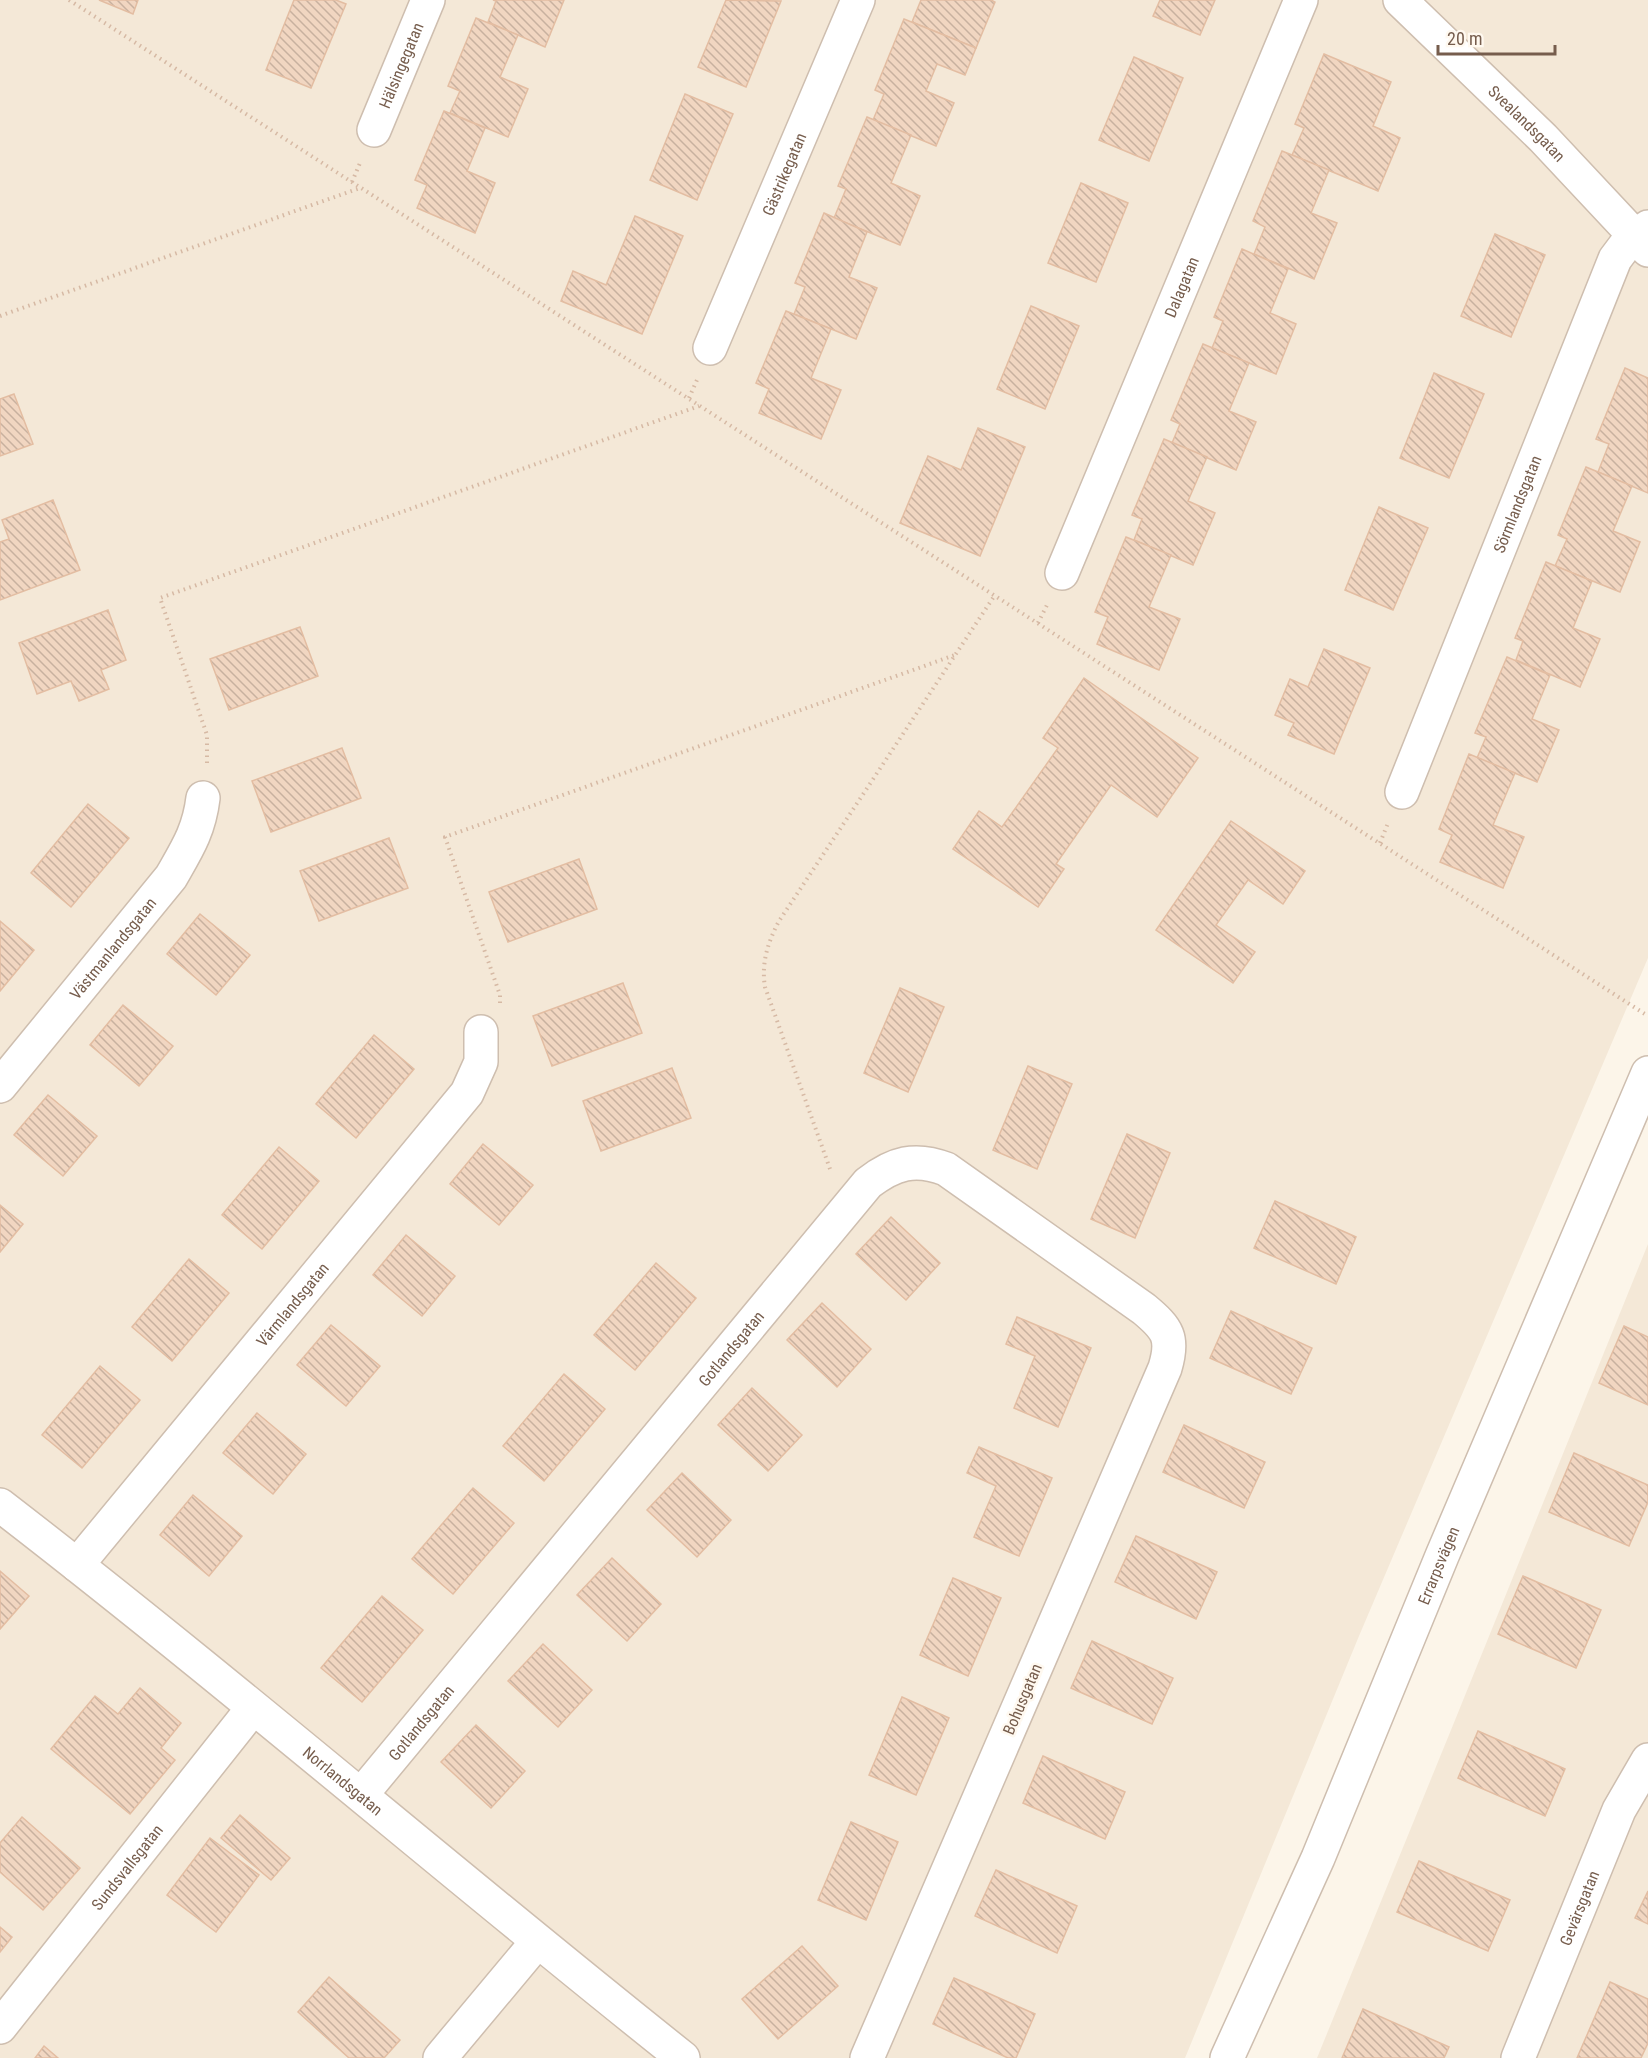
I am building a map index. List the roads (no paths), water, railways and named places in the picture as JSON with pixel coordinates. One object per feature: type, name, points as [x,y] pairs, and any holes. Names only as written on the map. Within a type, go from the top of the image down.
[{"type":"street","name":"Hälsingegatan","points":[[374,130],[428,0]]},
{"type":"street","name":"Gästrikegatan","points":[[710,348],[858,0]]},
{"type":"street","name":"Dalagatan","points":[[1062,573],[1301,0]]},
{"type":"street","name":"Svealandsgatan","points":[[1401,0],[1644,238]]},
{"type":"street","name":"Sörmlandsgatan","points":[[1402,792],[1615,259],[1627,243],[1644,238]]},
{"type":"street","name":"Västmanlandsgatan","points":[[0,1086],[171,877],[191,843],[201,819],[203,798]]},
{"type":"street","name":"Värmlandsgatan","points":[[77,1564],[467,1093],[481,1062],[481,1032]]},
{"type":"street","name":"Errarpsvägen","points":[[1227,2058],[1318,1858],[1442,1556],[1648,1073]]},
{"type":"street","name":"Gotlandsgatan","points":[[361,1796],[868,1183],[882,1172],[908,1163],[919,1162],[931,1163],[946,1169],[1144,1309],[1158,1321],[1169,1338]]},
{"type":"street","name":"Bohusgatan","points":[[867,2058],[1165,1368],[1170,1346],[1169,1338]]},
{"type":"street","name":"Norrlandsgatan","points":[[0,1505],[77,1564],[683,2058]]},
{"type":"street","name":"Sundsvallsgatan","points":[[0,2027],[253,1708]]},
{"type":"street","name":"Gevärsgatan","points":[[1518,2058],[1619,1810],[1648,1760]]},
{"type":"street","points":[[440,2058],[537,1941]]}]
